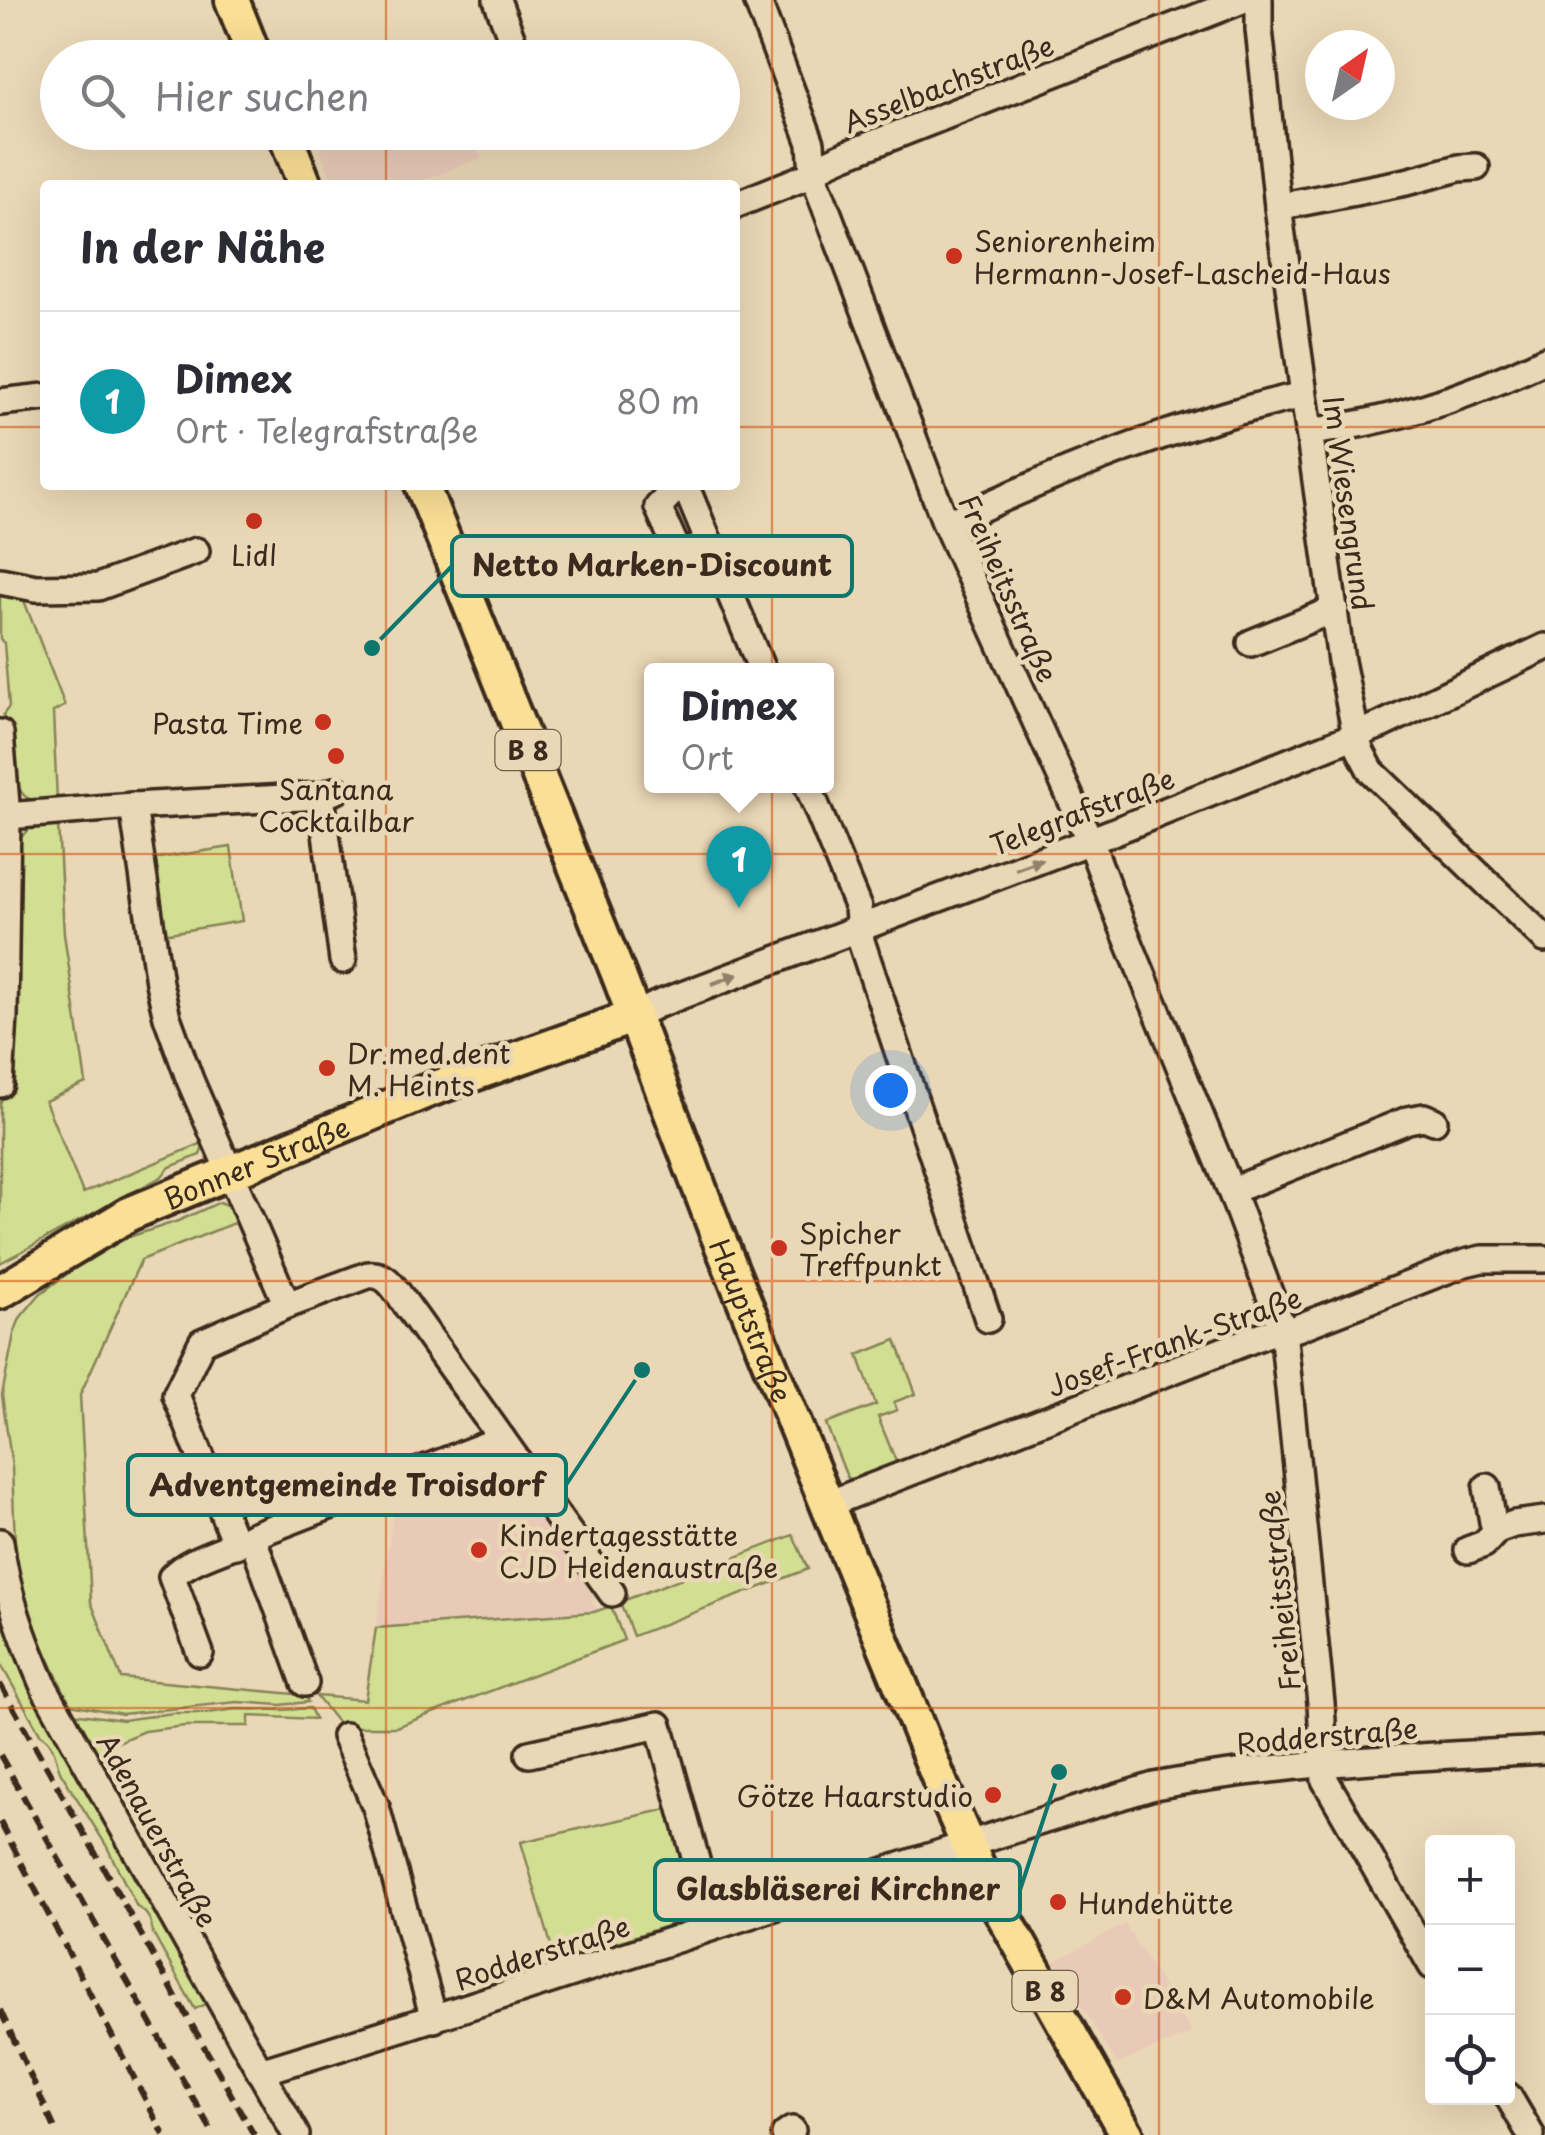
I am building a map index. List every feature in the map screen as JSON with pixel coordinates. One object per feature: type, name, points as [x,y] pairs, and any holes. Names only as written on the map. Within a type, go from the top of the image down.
[{"type":"main road","points":[[232,0],[247,40]]},
{"type":"main road","points":[[291,150],[303,180]]},
{"type":"main road","name":"Hauptstraße","points":[[424,490],[717,1234],[943,1789],[984,1881],[1126,2135]]},
{"type":"main road","name":"Bonner Straße","points":[[0,1292],[129,1214],[427,1090],[634,1016]]},
{"type":"street","points":[[498,0],[512,40]]},
{"type":"street","name":"Freiheitsstraße","points":[[757,0],[811,143],[812,174],[946,524],[1090,841],[1283,1330],[1321,1704],[1325,1780],[1425,1954]]},
{"type":"street","name":"Asselbachstraße","points":[[740,204],[844,156],[1242,0]]},
{"type":"street","name":"Im Wiesengrund","points":[[1258,0],[1278,207],[1303,395],[1347,695],[1360,750],[1371,772],[1545,939]]},
{"type":"street","points":[[1278,207],[1476,167]]},
{"type":"street","points":[[1309,432],[1384,419],[1461,396],[1545,360]]},
{"type":"street","points":[[946,524],[1148,439],[1303,395]]},
{"type":"street","points":[[0,402],[40,398]]},
{"type":"street","points":[[677,490],[658,507],[680,556],[709,542],[759,663]]},
{"type":"street","points":[[0,582],[48,588],[98,587],[196,551]]},
{"type":"street","points":[[1251,643],[1334,609]]},
{"type":"street","name":"Telegrafstraße","points":[[634,1016],[1356,735],[1545,647]]},
{"type":"street","points":[[0,733],[7,816],[0,1084]]},
{"type":"street","points":[[7,816],[329,793],[343,960]]},
{"type":"street","points":[[811,793],[858,908],[861,941],[988,1319]]},
{"type":"street","points":[[133,806],[167,1017],[287,1305]]},
{"type":"street","points":[[1231,1192],[1408,1120],[1424,1117],[1434,1121]]},
{"type":"street","name":"Josef-Frank-Straße","points":[[828,1504],[1266,1334],[1298,1328],[1464,1263],[1482,1259],[1545,1259]]},
{"type":"street","points":[[305,1682],[176,1396],[202,1342],[368,1275],[382,1277],[392,1285],[612,1593]]},
{"type":"street","points":[[200,1654],[172,1576],[181,1568],[502,1439]]},
{"type":"street","points":[[1487,1487],[1498,1530]]},
{"type":"street","points":[[1468,1550],[1484,1544],[1498,1530],[1545,1520]]},
{"type":"street","name":"Adenauerstraße","points":[[0,1542],[9,1594],[45,1690],[296,2135]]},
{"type":"street","points":[[529,1754],[659,1725],[714,1926]]},
{"type":"street","points":[[345,1736],[376,1807],[434,2020]]},
{"type":"street","name":"Rodderstraße","points":[[260,2072],[434,2020],[1154,1786],[1323,1762],[1545,1750]]},
{"type":"street","points":[[1513,2105],[1530,2135]]},
{"type":"shaded area","points":[[320,150],[477,150],[481,158],[424,180],[332,180]]},
{"type":"shaded area","name":"Kindertagesstätte CJD Heidenaustraße","points":[[467,1463],[474,1480],[512,1465],[597,1588],[593,1603],[598,1611],[376,1628],[394,1511],[438,1496],[431,1477]]},
{"type":"shaded area","name":"D&M Automobile","points":[[1125,1924],[1192,2033],[1117,2064],[1054,1962]]},
{"type":"green space","points":[[0,590],[23,598],[65,706],[53,712],[57,801],[26,797],[9,757],[3,721],[9,707],[4,643],[0,639]]},
{"type":"green space","points":[[58,823],[64,934],[86,1083],[45,1101],[83,1193],[205,1142],[200,1155],[170,1167],[161,1177],[0,1263],[0,1104],[10,1073],[19,840],[31,826]]},
{"type":"green space","points":[[231,847],[242,921],[163,934],[152,859]]},
{"type":"green space","points":[[220,1202],[234,1208],[239,1221],[141,1260],[80,1395],[91,1602],[121,1678],[305,1695],[308,1702],[237,1702],[122,1714],[70,1704],[37,1634],[18,1568],[12,1467],[2,1395],[14,1334],[20,1318],[40,1294],[87,1259],[129,1237]]},
{"type":"green space","points":[[896,1340],[916,1394],[894,1402],[897,1410],[878,1417],[897,1464],[854,1483],[847,1477],[826,1424],[876,1405],[858,1355]]},
{"type":"green space","points":[[793,1535],[808,1569],[633,1636],[620,1602]]},
{"type":"green space","points":[[0,1600],[209,2002],[195,2009],[152,1932],[148,1917],[137,1907],[106,1845],[61,1773],[52,1747],[41,1735],[0,1663]]},
{"type":"green space","points":[[611,1606],[624,1640],[396,1727],[341,1727],[316,1696],[365,1700],[376,1628],[594,1612]]},
{"type":"green space","points":[[310,1708],[315,1719],[249,1716],[249,1726],[185,1726],[144,1731],[106,1747],[101,1762],[73,1713],[123,1720],[173,1713]]},
{"type":"green space","points":[[668,1809],[696,1904],[688,1919],[556,1962],[521,1842]]},
{"type":"railway","points":[[0,1684],[254,2135]]},
{"type":"railway","points":[[0,1755],[214,2135]]},
{"type":"railway","points":[[0,1822],[164,2135]]},
{"type":"railway","points":[[0,2010],[58,2135]]},
{"type":"place","name":"Seniorenheim Hermann-Josef-Lascheid-Haus","points":[[954,256]]},
{"type":"place","name":"Lidl","points":[[254,521]]},
{"type":"place","name":"Netto Marken-Discount","points":[[372,648]]},
{"type":"place","name":"Pasta Time","points":[[323,722]]},
{"type":"place","name":"Santana Cocktailbar","points":[[336,756]]},
{"type":"place","name":"Dimex","points":[[739,908]]},
{"type":"place","name":"Dr.med.dent M. Heints","points":[[327,1068]]},
{"type":"place","name":"Spicher Treffpunkt","points":[[779,1248]]},
{"type":"place","name":"Adventgemeinde Troisdorf","points":[[642,1370]]},
{"type":"place","name":"Kindertagesstätte CJD Heidenaustraße","points":[[479,1550]]},
{"type":"place","name":"Glasbläserei Kirchner","points":[[1059,1772]]},
{"type":"place","name":"Götze Haarstudio","points":[[993,1795]]},
{"type":"place","name":"Hundehütte","points":[[1058,1902]]},
{"type":"place","name":"D&M Automobile","points":[[1123,1997]]}]
